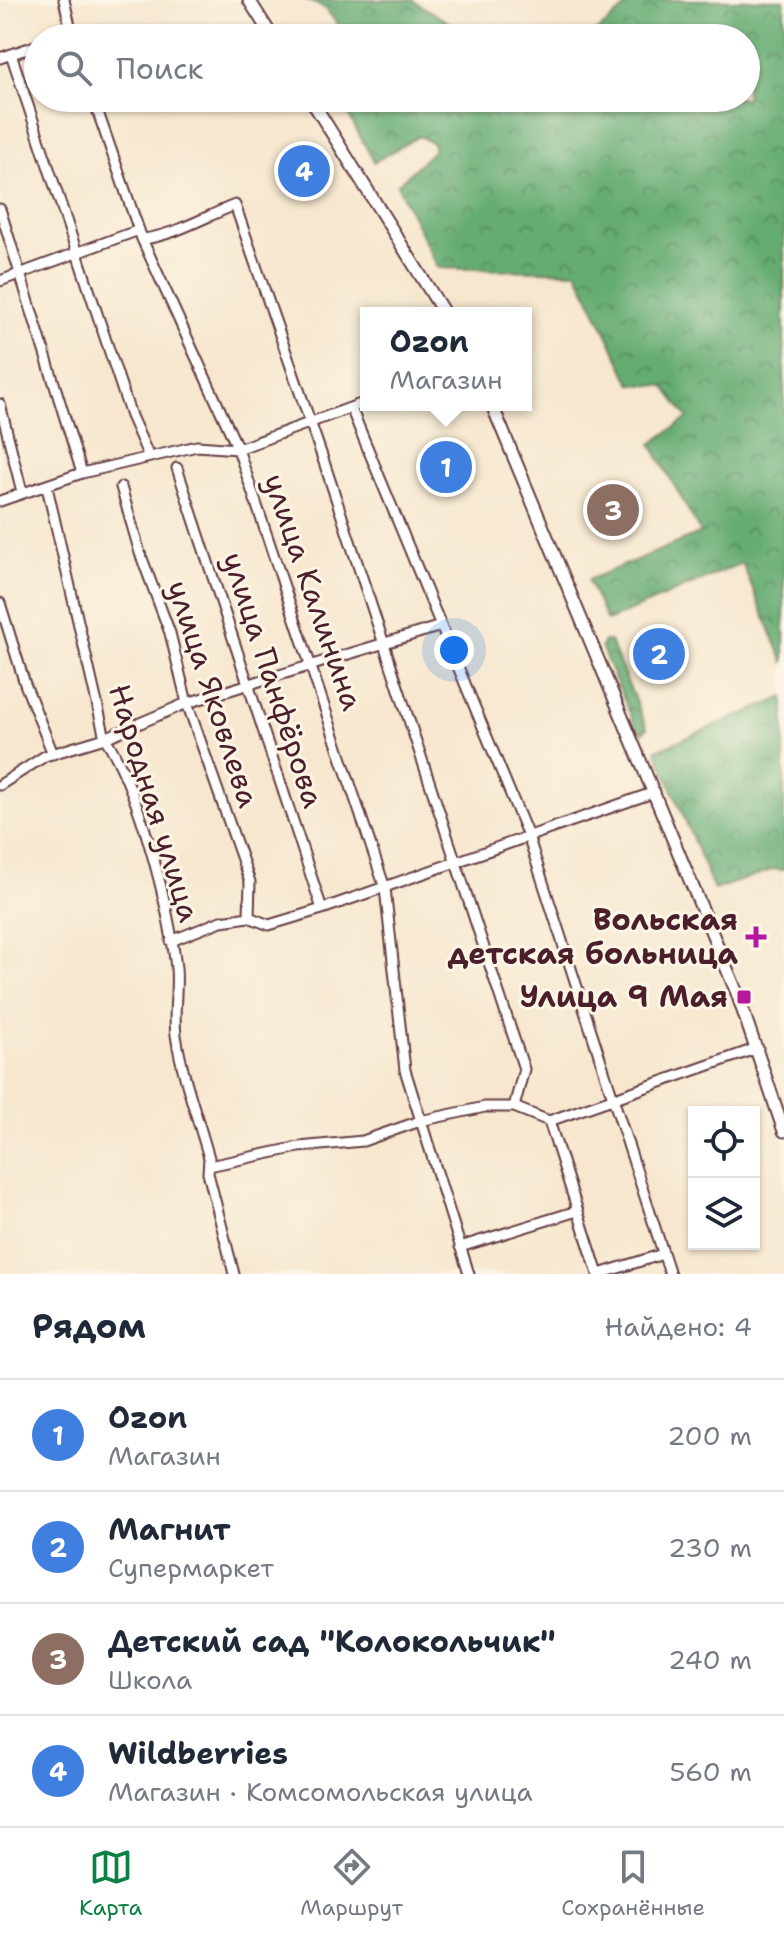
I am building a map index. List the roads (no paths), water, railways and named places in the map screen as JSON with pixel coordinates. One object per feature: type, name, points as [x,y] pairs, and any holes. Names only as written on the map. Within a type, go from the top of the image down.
[{"type":"main road","points":[[249,0],[264,24]]},
{"type":"main road","points":[[319,112],[440,307]]},
{"type":"main road","points":[[495,411],[655,792],[758,1048],[784,1131]]},
{"type":"street","points":[[64,0],[69,24]]},
{"type":"street","points":[[0,58],[24,50]]},
{"type":"street","points":[[11,54],[24,92]]},
{"type":"street","points":[[31,112],[131,416],[149,457]]},
{"type":"street","name":"улица Калинина","points":[[98,112],[140,235],[238,449],[385,888],[400,1040],[420,1121],[469,1274]]},
{"type":"street","points":[[0,281],[79,252],[140,235],[165,237],[176,227],[235,205],[524,1069],[514,1107]]},
{"type":"street","points":[[0,209],[23,274],[82,473]]},
{"type":"street","points":[[0,404],[22,492]]},
{"type":"street","points":[[0,501],[82,473],[197,446],[238,449],[360,404]]},
{"type":"street","points":[[351,408],[528,836],[670,1274]]},
{"type":"street","name":"улица Панфёрова","points":[[177,468],[322,909]]},
{"type":"street","name":"Народная улица","points":[[47,487],[51,518],[67,566],[105,738],[123,765],[167,914],[176,971],[173,1007],[176,1039],[234,1274]]},
{"type":"street","name":"улица Яковлева","points":[[121,487],[140,553],[170,633],[187,703],[250,882],[249,917]]},
{"type":"street","points":[[0,603],[25,684],[53,754]]},
{"type":"street","points":[[0,785],[53,754],[105,738],[187,703],[441,626]]},
{"type":"street","points":[[171,941],[221,921],[249,917],[269,925],[322,909],[454,860],[655,792]]},
{"type":"street","points":[[209,1166],[299,1147],[363,1141],[420,1121],[485,1107],[514,1107],[549,1121],[758,1048]]},
{"type":"street","points":[[549,1121],[599,1274],[663,1254]]},
{"type":"street","points":[[460,1247],[577,1211]]},
{"type":"place","name":"Wildberries","points":[[304,171]]},
{"type":"place","name":"Ozon","points":[[446,467]]},
{"type":"place","name":"Детский сад \"Колокольчик\"","points":[[613,510]]},
{"type":"place","name":"Магнит","points":[[659,654]]},
{"type":"place","name":"Вольская детская больница","points":[[756,937]]},
{"type":"place","name":"Улица 9 Мая","points":[[744,997]]}]
